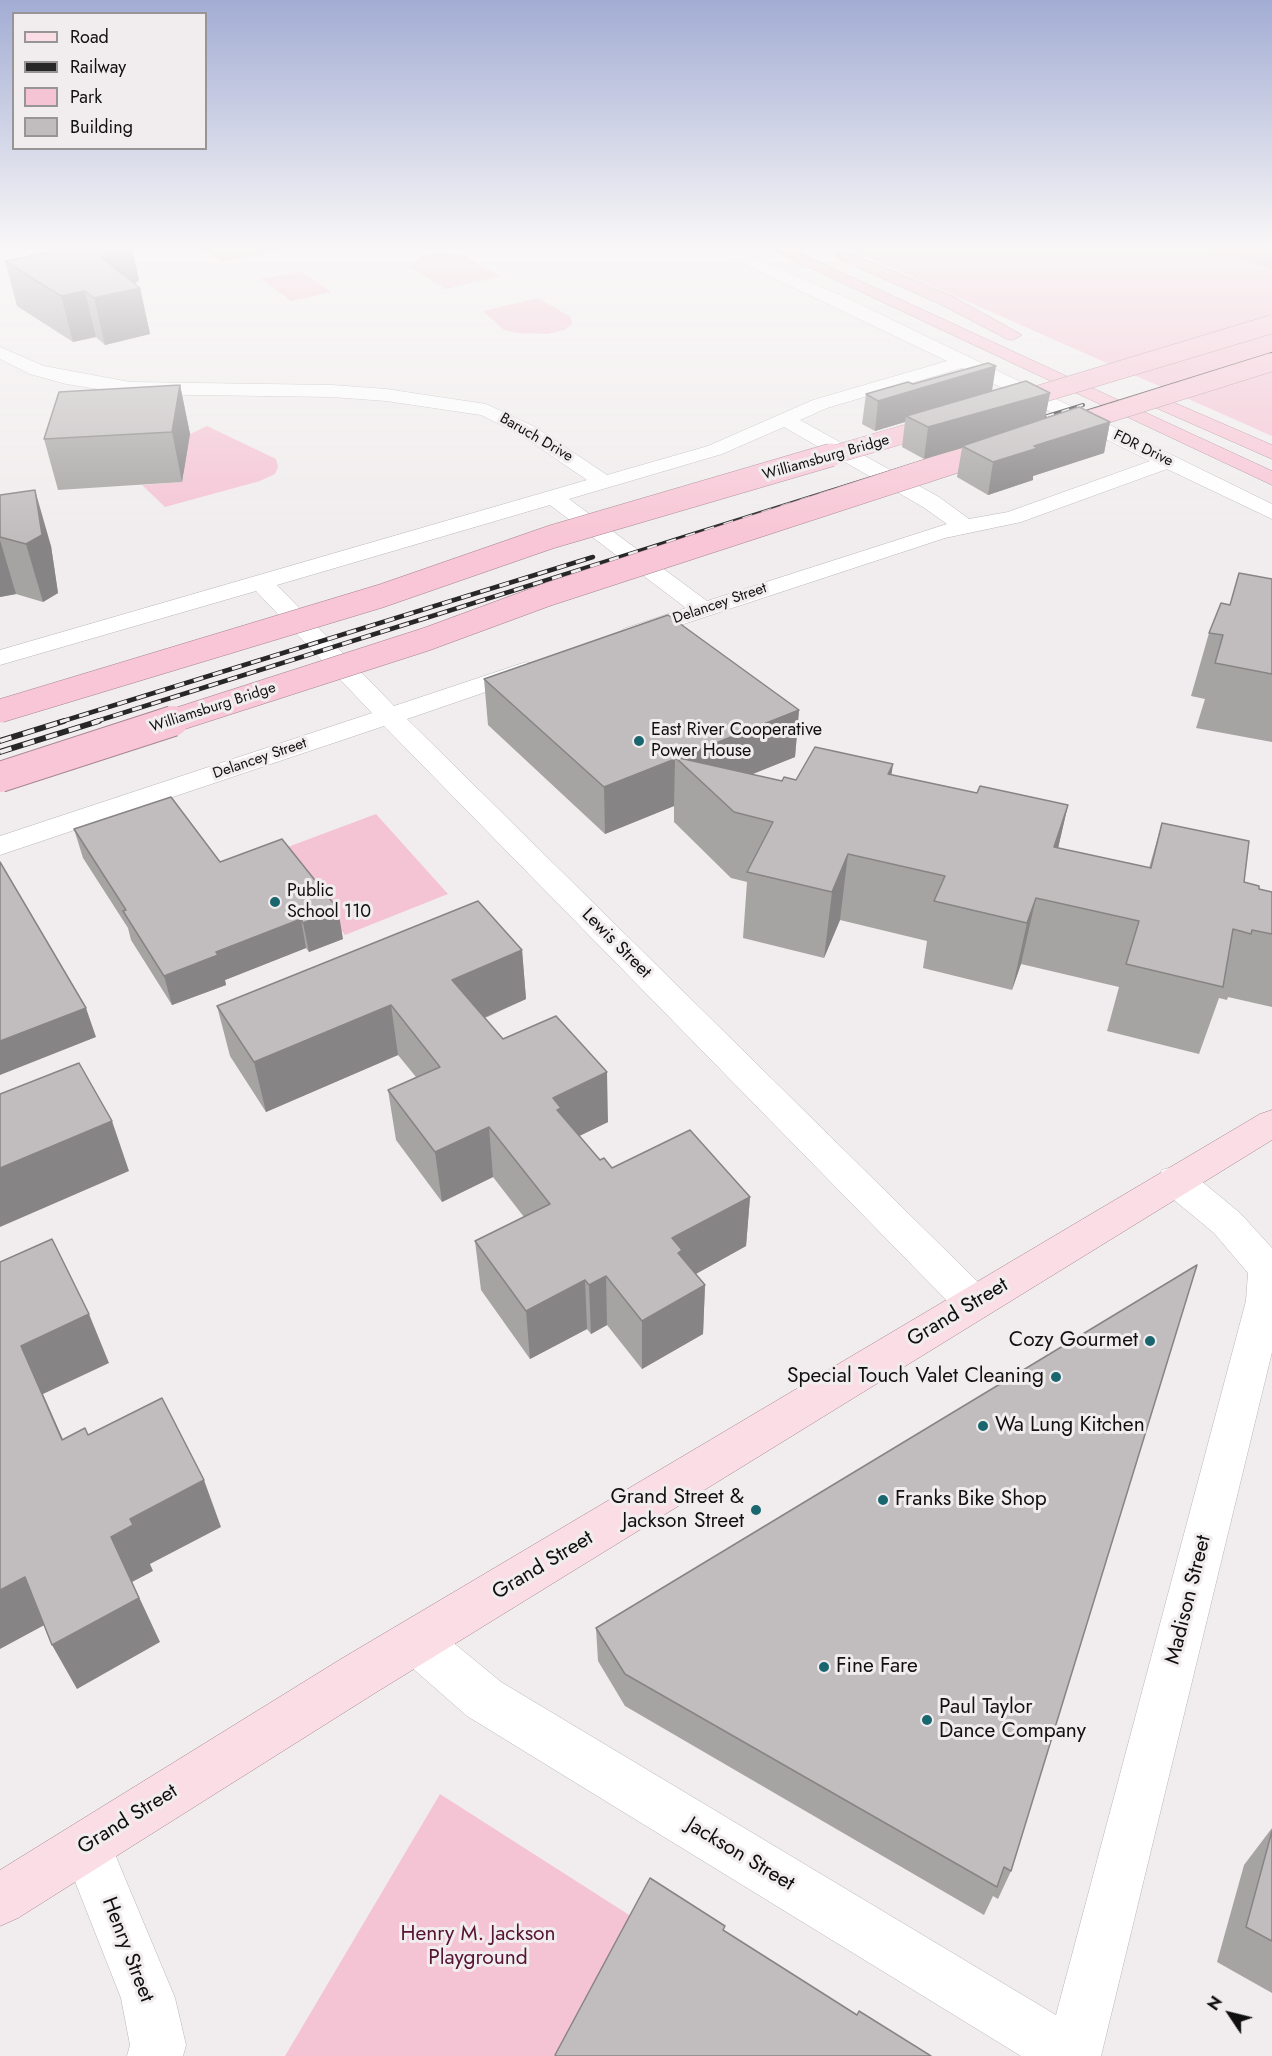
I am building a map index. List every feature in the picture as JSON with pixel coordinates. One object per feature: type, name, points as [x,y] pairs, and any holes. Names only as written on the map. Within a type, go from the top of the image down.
[{"type":"highway","points":[[959,345],[1272,499]]},
{"type":"highway","name":"FDR Drive","points":[[983,345],[1272,479]]},
{"type":"highway","name":"Williamsburg Bridge","points":[[0,711],[381,596],[574,546],[1207,345]]},
{"type":"highway","name":"Williamsburg Bridge","points":[[976,419],[1240,345]]},
{"type":"highway","points":[[1272,362],[1042,443],[1272,378]]},
{"type":"highway","points":[[1079,366],[1272,453]]},
{"type":"highway","name":"Williamsburg Bridge","points":[[0,777],[427,639],[549,594],[1014,452],[619,593]]},
{"type":"highway","name":"Williamsburg Bridge","points":[[427,639],[574,609]]},
{"type":"main road","name":"Grand Street","points":[[0,1900],[417,1642],[1272,1123]]},
{"type":"street","name":"FDR Drive","points":[[929,345],[1272,512]]},
{"type":"street","name":"Baruch Drive","points":[[0,352],[37,370],[66,378],[130,388],[333,391],[397,396],[486,410],[528,431],[605,483]]},
{"type":"street","points":[[0,658],[714,450],[819,404],[964,362]]},
{"type":"street","points":[[784,419],[931,502],[965,526]]},
{"type":"street","name":"Delancey Street","points":[[606,643],[902,544],[965,526],[1013,517],[1169,461]]},
{"type":"street","points":[[555,498],[704,610]]},
{"type":"street","name":"Lewis Street","points":[[261,582],[389,716],[974,1303]]},
{"type":"street","name":"Delancey Street","points":[[0,846],[551,661]]},
{"type":"street","name":"Madison Street","points":[[1072,2056],[1265,1301],[1268,1269],[1227,1223],[1175,1180]]},
{"type":"street","name":"Jackson Street","points":[[417,1642],[484,1699],[1072,2056]]},
{"type":"street","name":"Henry Street","points":[[86,1846],[148,1998],[158,2045],[155,2056]]},
{"type":"green space","points":[[1066,345],[1272,345],[1272,436]]},
{"type":"green space","points":[[207,426],[276,459],[278,467],[275,474],[260,481],[165,507],[142,485],[182,482],[184,473],[178,473],[182,446],[188,445],[190,434]]},
{"type":"green space","points":[[376,814],[448,894],[345,935],[277,851]]},
{"type":"green space","name":"Henry M. Jackson Playground","points":[[440,1794],[637,1920],[565,2056],[285,2056]]},
{"type":"building","points":[[988,363],[996,366],[878,401],[866,394],[908,382],[913,384]]},
{"type":"building","points":[[1026,381],[1050,393],[928,427],[906,416]]},
{"type":"building","points":[[180,385],[172,432],[44,439],[59,392]]},
{"type":"building","points":[[1079,407],[1110,422],[1034,446],[1038,448],[993,462],[962,446]]},
{"type":"building","points":[[35,490],[42,535],[26,544],[0,537],[0,495]]},
{"type":"building","points":[[1239,573],[1272,579],[1272,674],[1215,663],[1223,635],[1209,633],[1221,603],[1230,605]]},
{"type":"building","points":[[668,615],[799,710],[678,758],[675,757],[675,759],[604,787],[484,679]]},
{"type":"building","points":[[815,747],[893,764],[888,774],[977,793],[980,786],[1068,805],[1054,847],[1151,868],[1162,823],[1249,841],[1244,882],[1272,892],[1272,934],[1252,930],[1251,934],[1233,929],[1223,987],[1126,964],[1139,921],[1036,898],[1027,923],[934,901],[945,876],[848,854],[832,892],[747,872],[773,822],[734,812],[675,757],[782,781],[784,777],[796,780]]},
{"type":"building","points":[[171,797],[220,862],[282,839],[338,909],[303,923],[301,919],[216,952],[218,955],[164,976],[123,911],[126,910],[74,829]]},
{"type":"building","points":[[0,862],[86,1008],[0,1041]]},
{"type":"building","points":[[478,901],[522,950],[452,980],[503,1039],[556,1016],[607,1072],[553,1098],[561,1108],[557,1110],[600,1160],[604,1158],[612,1168],[690,1130],[750,1197],[672,1238],[682,1250],[678,1253],[705,1285],[642,1321],[606,1276],[589,1285],[585,1280],[526,1311],[475,1241],[550,1204],[489,1127],[435,1152],[388,1090],[440,1067],[391,1005],[254,1062],[217,1006]]},
{"type":"building","points":[[79,1063],[112,1121],[0,1168],[0,1094]]},
{"type":"building","points":[[52,1239],[89,1314],[21,1346],[62,1440],[85,1428],[88,1435],[162,1398],[204,1480],[130,1519],[133,1525],[111,1537],[139,1598],[52,1645],[25,1577],[0,1590],[0,1262]]},
{"type":"building","points":[[1197,1265],[1011,1871],[1004,1867],[997,1887],[625,1674],[596,1628]]},
{"type":"building","points":[[1272,1831],[1272,1941],[1246,1927]]},
{"type":"building","points":[[650,1878],[725,1926],[723,1930],[857,2015],[859,2011],[931,2056],[556,2056]]},
{"type":"railway","points":[[1073,416],[1272,354]]},
{"type":"railway","points":[[1031,421],[1083,405]]},
{"type":"railway","points":[[941,457],[976,446]]},
{"type":"railway","points":[[94,722],[946,455]]},
{"type":"railway","points":[[60,722],[593,557]]},
{"type":"railway","points":[[0,741],[64,721]]},
{"type":"railway","points":[[0,752],[99,721]]},
{"type":"place","name":"East River Cooperative Power House","points":[[639,741]]},
{"type":"place","name":"Public School 110","points":[[275,902]]},
{"type":"place","name":"Cozy Gourmet","points":[[1150,1341]]},
{"type":"place","name":"Special Touch Valet Cleaning","points":[[1056,1377]]},
{"type":"place","name":"Wa Lung Kitchen","points":[[983,1426]]},
{"type":"place","name":"Franks Bike Shop","points":[[883,1500]]},
{"type":"place","name":"Grand Street & Jackson Street","points":[[756,1510]]},
{"type":"place","name":"Fine Fare","points":[[824,1667]]},
{"type":"place","name":"Paul Taylor Dance Company","points":[[927,1720]]}]
